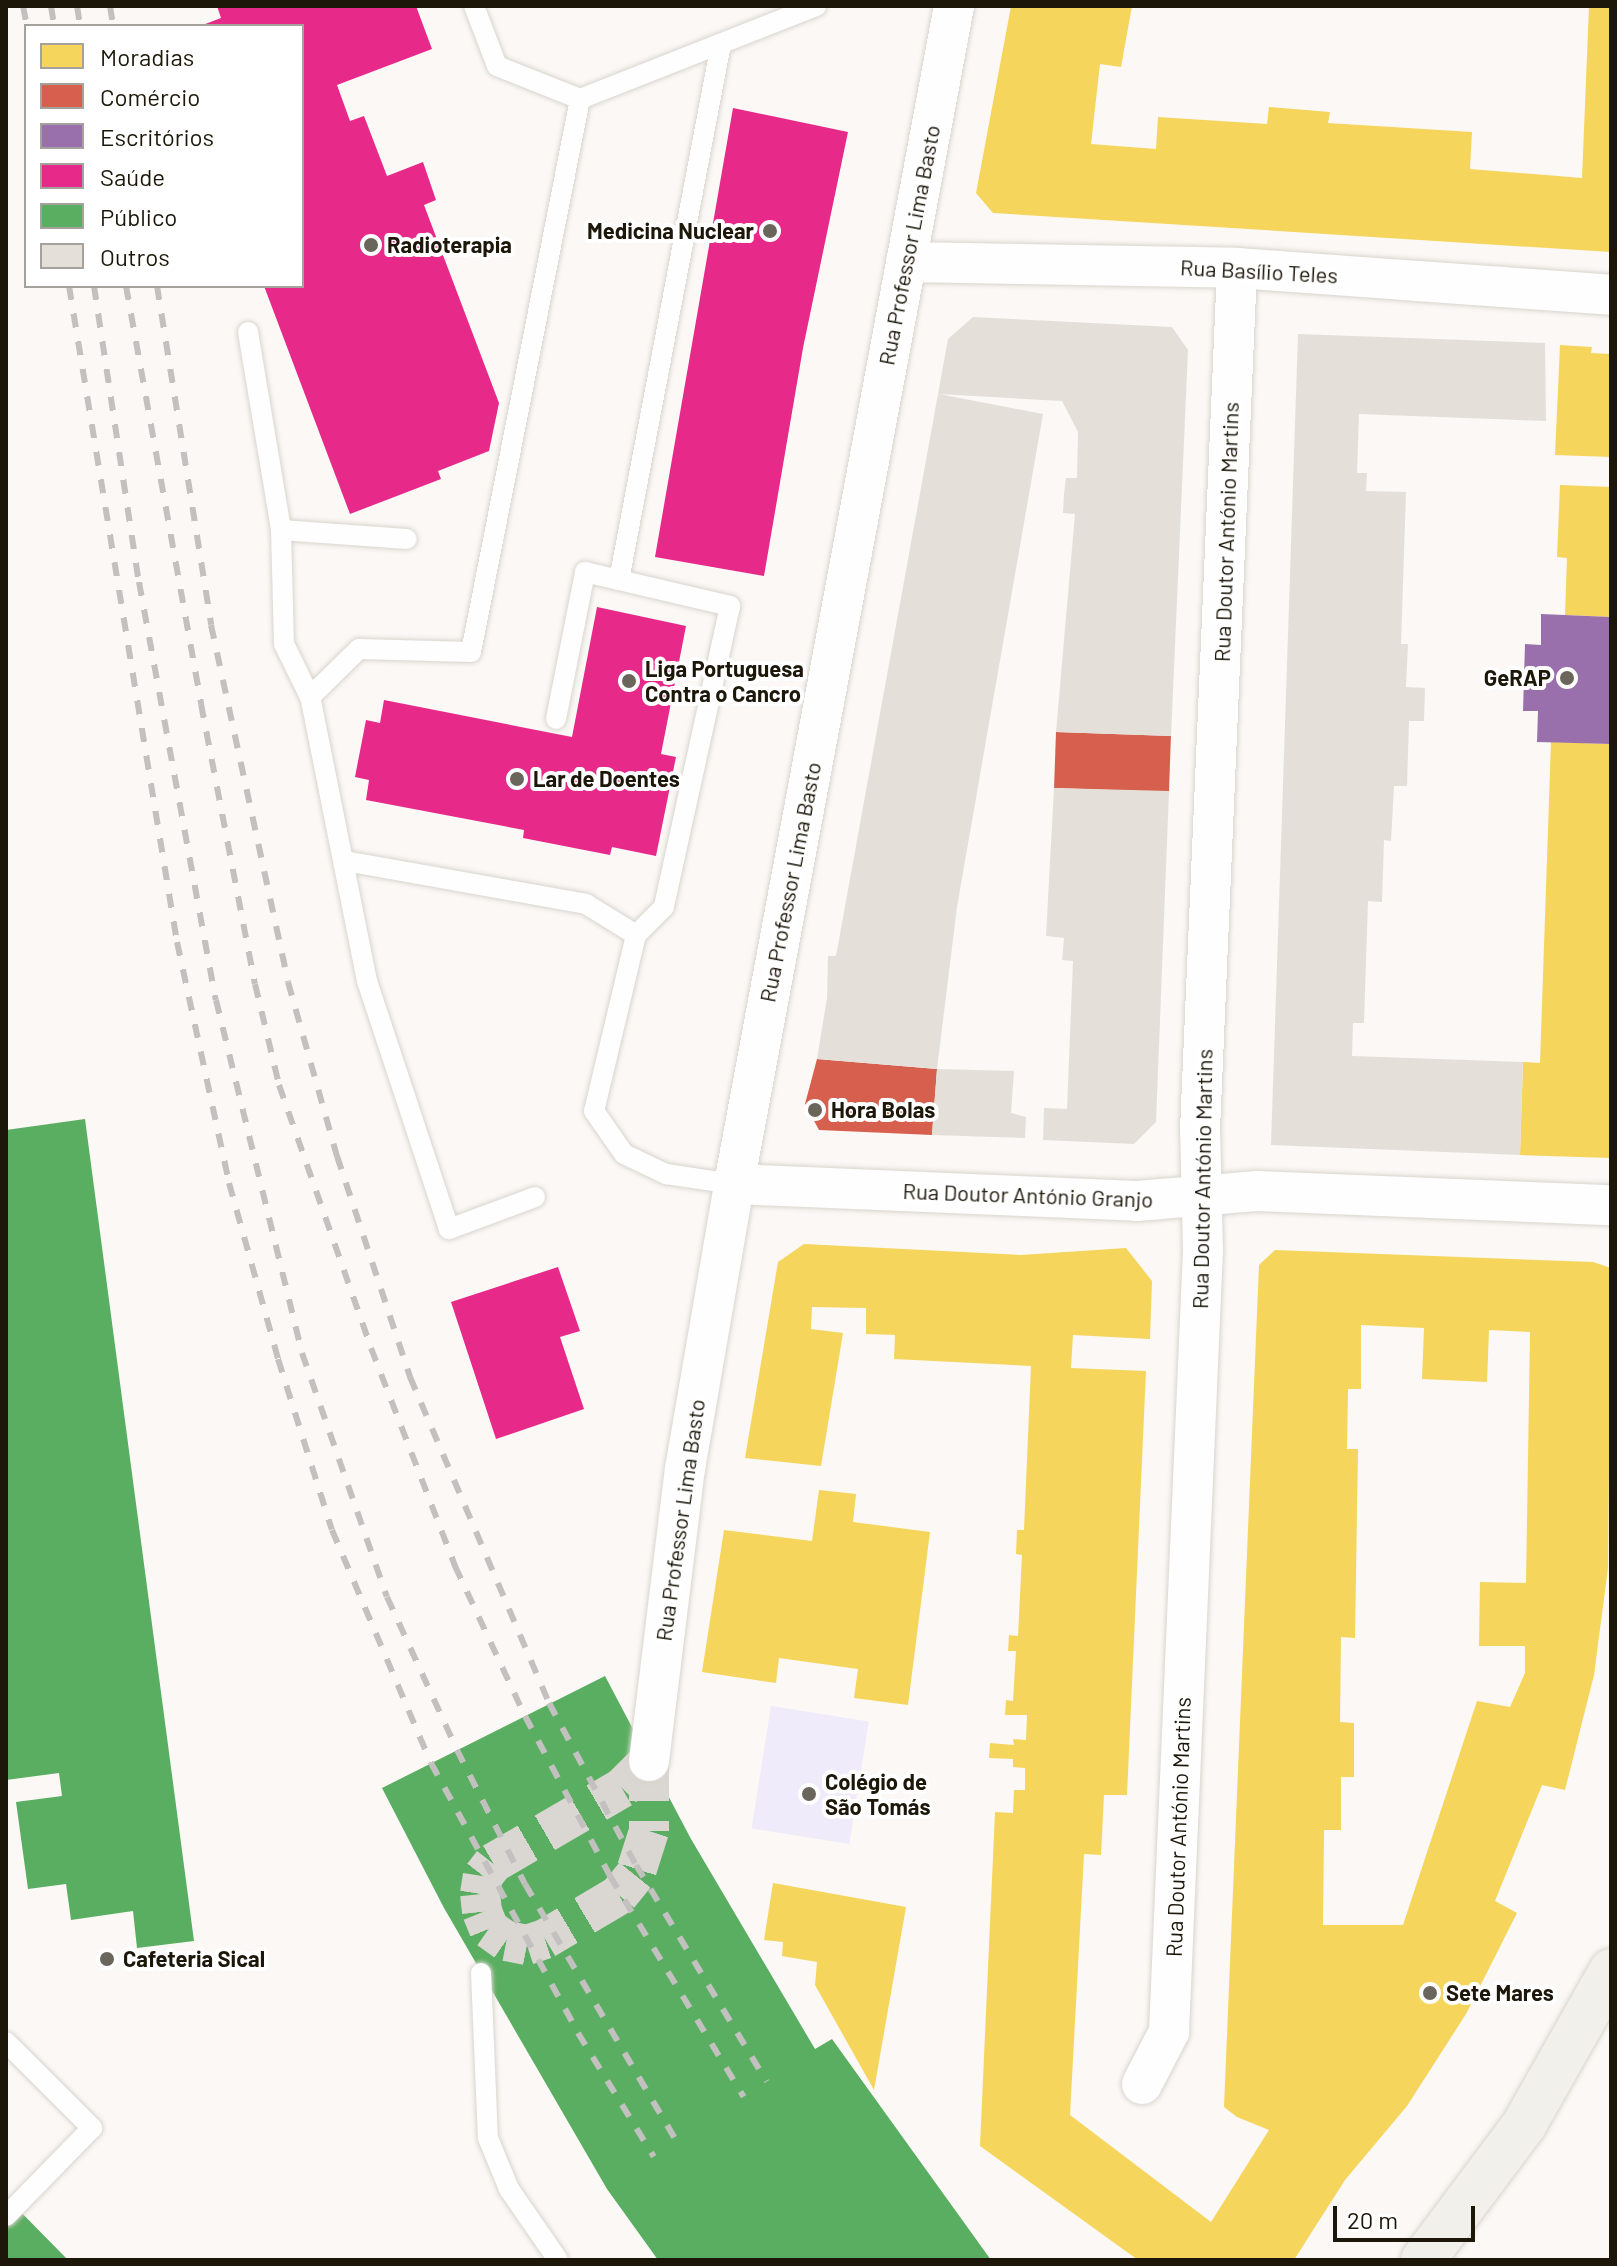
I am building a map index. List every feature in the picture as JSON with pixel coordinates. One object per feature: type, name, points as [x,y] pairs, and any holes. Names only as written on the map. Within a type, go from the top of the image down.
[{"type":"main road","points":[[1423,2260],[1524,2125],[1611,1971]]},
{"type":"street","name":"Rua Professor Lima Basto","points":[[649,1761],[685,1469],[734,1184],[954,6]]},
{"type":"street","name":"Rua Basílio Teles","points":[[906,262],[1237,268],[1611,295]]},
{"type":"street","name":"Rua Doutor António Martins","points":[[1142,2084],[1169,2032],[1201,1282],[1200,1130],[1237,268]]},
{"type":"street","name":"Rua Doutor António Granjo","points":[[734,1184],[1137,1201],[1257,1191],[1611,1205]]},
{"type":"lane","points":[[474,6],[497,66],[580,99],[816,6]]},
{"type":"lane","points":[[619,580],[721,44]]},
{"type":"lane","points":[[310,697],[359,649],[471,652],[580,99]]},
{"type":"lane","points":[[248,332],[281,530],[284,644],[310,697],[367,981],[449,1229],[535,1197]]},
{"type":"lane","points":[[281,530],[407,539]]},
{"type":"lane","points":[[556,719],[585,572],[730,606],[664,907],[636,935],[594,1111],[624,1154],[666,1174],[734,1184]]},
{"type":"lane","points":[[345,861],[586,904],[636,935]]},
{"type":"lane","points":[[481,1973],[488,2138],[509,2189],[558,2260]]},
{"type":"lane","points":[[6,2042],[92,2128],[6,2216]]},
{"type":"shaded area","points":[[771,1706],[869,1721],[849,1844],[752,1828]]},
{"type":"building: Moradias","points":[[1011,6],[1132,6],[1121,67],[1100,64],[1091,144],[1156,149],[1158,117],[1267,124],[1269,107],[1330,112],[1328,123],[1472,132],[1470,169],[1582,178],[1589,6],[1611,6],[1611,252],[993,213],[976,193]]},
{"type":"building: Moradias","points":[[1560,345],[1592,347],[1591,353],[1611,354],[1611,457],[1555,455]]},
{"type":"building: Moradias","points":[[1560,485],[1611,487],[1611,617],[1565,615],[1567,558],[1557,557]]},
{"type":"building: Moradias","points":[[1551,742],[1611,744],[1611,1158],[1520,1155],[1523,1062],[1540,1063]]},
{"type":"building: Moradias","points":[[804,1244],[1021,1255],[1126,1248],[1152,1281],[1150,1339],[1073,1335],[1071,1368],[1146,1371],[1127,1795],[1104,1795],[1101,1855],[1084,1854],[1070,2115],[1211,2222],[1269,2130],[1237,2117],[1224,2107],[1259,1265],[1275,1250],[1593,1262],[1611,1268],[1608,1568],[1594,1675],[1565,1790],[1542,1785],[1495,1901],[1517,1913],[1466,2014],[1407,2106],[1345,2180],[1294,2260],[1138,2260],[980,2146],[995,1812],[1013,1813],[1014,1790],[1025,1790],[1025,1768],[1013,1767],[1013,1759],[989,1758],[990,1743],[1014,1745],[1013,1739],[1026,1740],[1027,1715],[1005,1715],[1006,1700],[1013,1701],[1016,1651],[1008,1651],[1009,1635],[1018,1636],[1022,1555],[1016,1554],[1017,1530],[1024,1530],[1031,1366],[894,1359],[895,1335],[866,1334],[866,1308],[812,1307],[811,1329],[843,1333],[821,1466],[745,1458],[778,1262]],"holes":[[[1361,1325],[1424,1328],[1422,1379],[1487,1382],[1489,1330],[1530,1332],[1526,1583],[1480,1582],[1479,1646],[1525,1646],[1525,1673],[1510,1707],[1477,1701],[1403,1925],[1323,1925],[1324,1830],[1341,1830],[1341,1777],[1354,1777],[1354,1723],[1340,1722],[1341,1637],[1355,1638],[1358,1449],[1347,1449],[1348,1389],[1361,1389]]]},
{"type":"building: Moradias","points":[[819,1490],[856,1494],[853,1522],[930,1532],[908,1705],[854,1698],[858,1669],[779,1658],[776,1683],[702,1672],[724,1530],[812,1541]]},
{"type":"building: Moradias","points":[[773,1883],[906,1907],[874,2090],[815,1985],[817,1962],[782,1956],[783,1942],[764,1940]]},
{"type":"building: Comércio","points":[[1056,732],[1171,736],[1169,792],[1054,788]]},
{"type":"building: Comércio","points":[[817,1059],[937,1069],[932,1135],[819,1130],[805,1104]]},
{"type":"building: Escritórios","name":"GeRAP","points":[[1541,614],[1611,617],[1611,744],[1537,742],[1538,711],[1523,711],[1525,644],[1541,645]]},
{"type":"building: Saúde","name":"Radioterapia","points":[[217,6],[416,6],[432,49],[337,85],[350,121],[364,116],[387,176],[423,162],[436,200],[424,205],[499,403],[489,451],[438,471],[441,479],[350,514],[265,288],[304,288],[304,24],[205,24],[221,18]]},
{"type":"building: Saúde","points":[[733,108],[848,132],[803,348],[764,576],[655,557]]},
{"type":"building: Saúde","name":"Lar de Doentes","points":[[597,607],[686,626],[661,754],[676,757],[656,856],[612,847],[610,855],[523,838],[524,830],[366,800],[369,780],[355,777],[366,720],[380,723],[384,700],[572,737]]},
{"type":"building: Saúde","points":[[558,1267],[580,1331],[560,1337],[584,1409],[496,1439],[451,1302]]},
{"type":"building: Público","points":[[85,1119],[194,1941],[137,1948],[133,1911],[71,1920],[66,1884],[28,1889],[16,1802],[62,1796],[59,1773],[6,1780],[6,1130]]},
{"type":"building: Público","points":[[605,1676],[691,1839],[815,2049],[832,2039],[991,2260],[658,2260],[607,2189],[444,1908],[382,1788]]},
{"type":"building: Público","points":[[6,2197],[68,2260],[6,2260]]},
{"type":"building: Outros","points":[[973,317],[1172,327],[1188,350],[1171,736],[1056,732],[1075,514],[1063,513],[1064,494],[1066,478],[1077,478],[1078,432],[1062,401],[939,394],[1043,414],[957,907],[937,1069],[817,1059],[827,998],[828,956],[836,956],[948,339]]},
{"type":"building: Outros","points":[[1298,334],[1545,343],[1546,421],[1359,414],[1357,473],[1367,473],[1366,491],[1406,492],[1401,644],[1408,644],[1406,687],[1425,688],[1424,721],[1409,721],[1407,786],[1394,786],[1391,841],[1384,840],[1382,902],[1368,901],[1364,1023],[1353,1023],[1352,1056],[1523,1062],[1520,1155],[1271,1145]]},
{"type":"building: Outros","points":[[1054,788],[1169,791],[1156,1122],[1134,1144],[1043,1140],[1044,1108],[1067,1109],[1073,961],[1062,960],[1064,938],[1046,936]]},
{"type":"building: Outros","points":[[937,1069],[1014,1071],[1011,1113],[1026,1117],[1025,1138],[932,1135]]},
{"type":"tunnel","points":[[649,1761],[649,1831],[635,1875],[619,1895],[545,1939],[527,1945],[506,1941],[489,1929],[482,1912],[480,1894],[483,1876],[493,1863],[622,1788],[649,1761]]},
{"type":"railway","points":[[23,6],[27,24]]},
{"type":"railway","points":[[51,6],[54,24]]},
{"type":"railway","points":[[77,6],[80,24]]},
{"type":"railway","points":[[110,6],[113,24]]},
{"type":"railway","points":[[69,288],[177,942],[229,1183],[278,1359],[332,1530],[431,1763],[578,2033],[654,2157]]},
{"type":"railway","points":[[94,288],[139,582],[216,1000],[302,1353],[387,1597],[457,1750],[525,1884],[677,2142]]},
{"type":"railway","points":[[126,288],[201,704],[255,984],[279,1085],[371,1348],[455,1566],[525,1716],[610,1876],[744,2097]]},
{"type":"railway","points":[[157,288],[211,625],[288,982],[337,1156],[410,1377],[549,1703],[636,1865],[767,2082]]},
{"type":"place","name":"Medicina Nuclear","points":[[770,231]]},
{"type":"place","name":"Radioterapia","points":[[371,245]]},
{"type":"place","name":"GeRAP","points":[[1567,678]]},
{"type":"place","name":"Liga Portuguesa Contra o Cancro","points":[[629,681]]},
{"type":"place","name":"Lar de Doentes","points":[[517,779]]},
{"type":"place","name":"Hora Bolas","points":[[815,1110]]},
{"type":"place","name":"Colégio de São Tomás","points":[[809,1794]]},
{"type":"place","name":"Cafeteria Sical","points":[[107,1959]]},
{"type":"place","name":"Sete Mares","points":[[1430,1993]]}]
